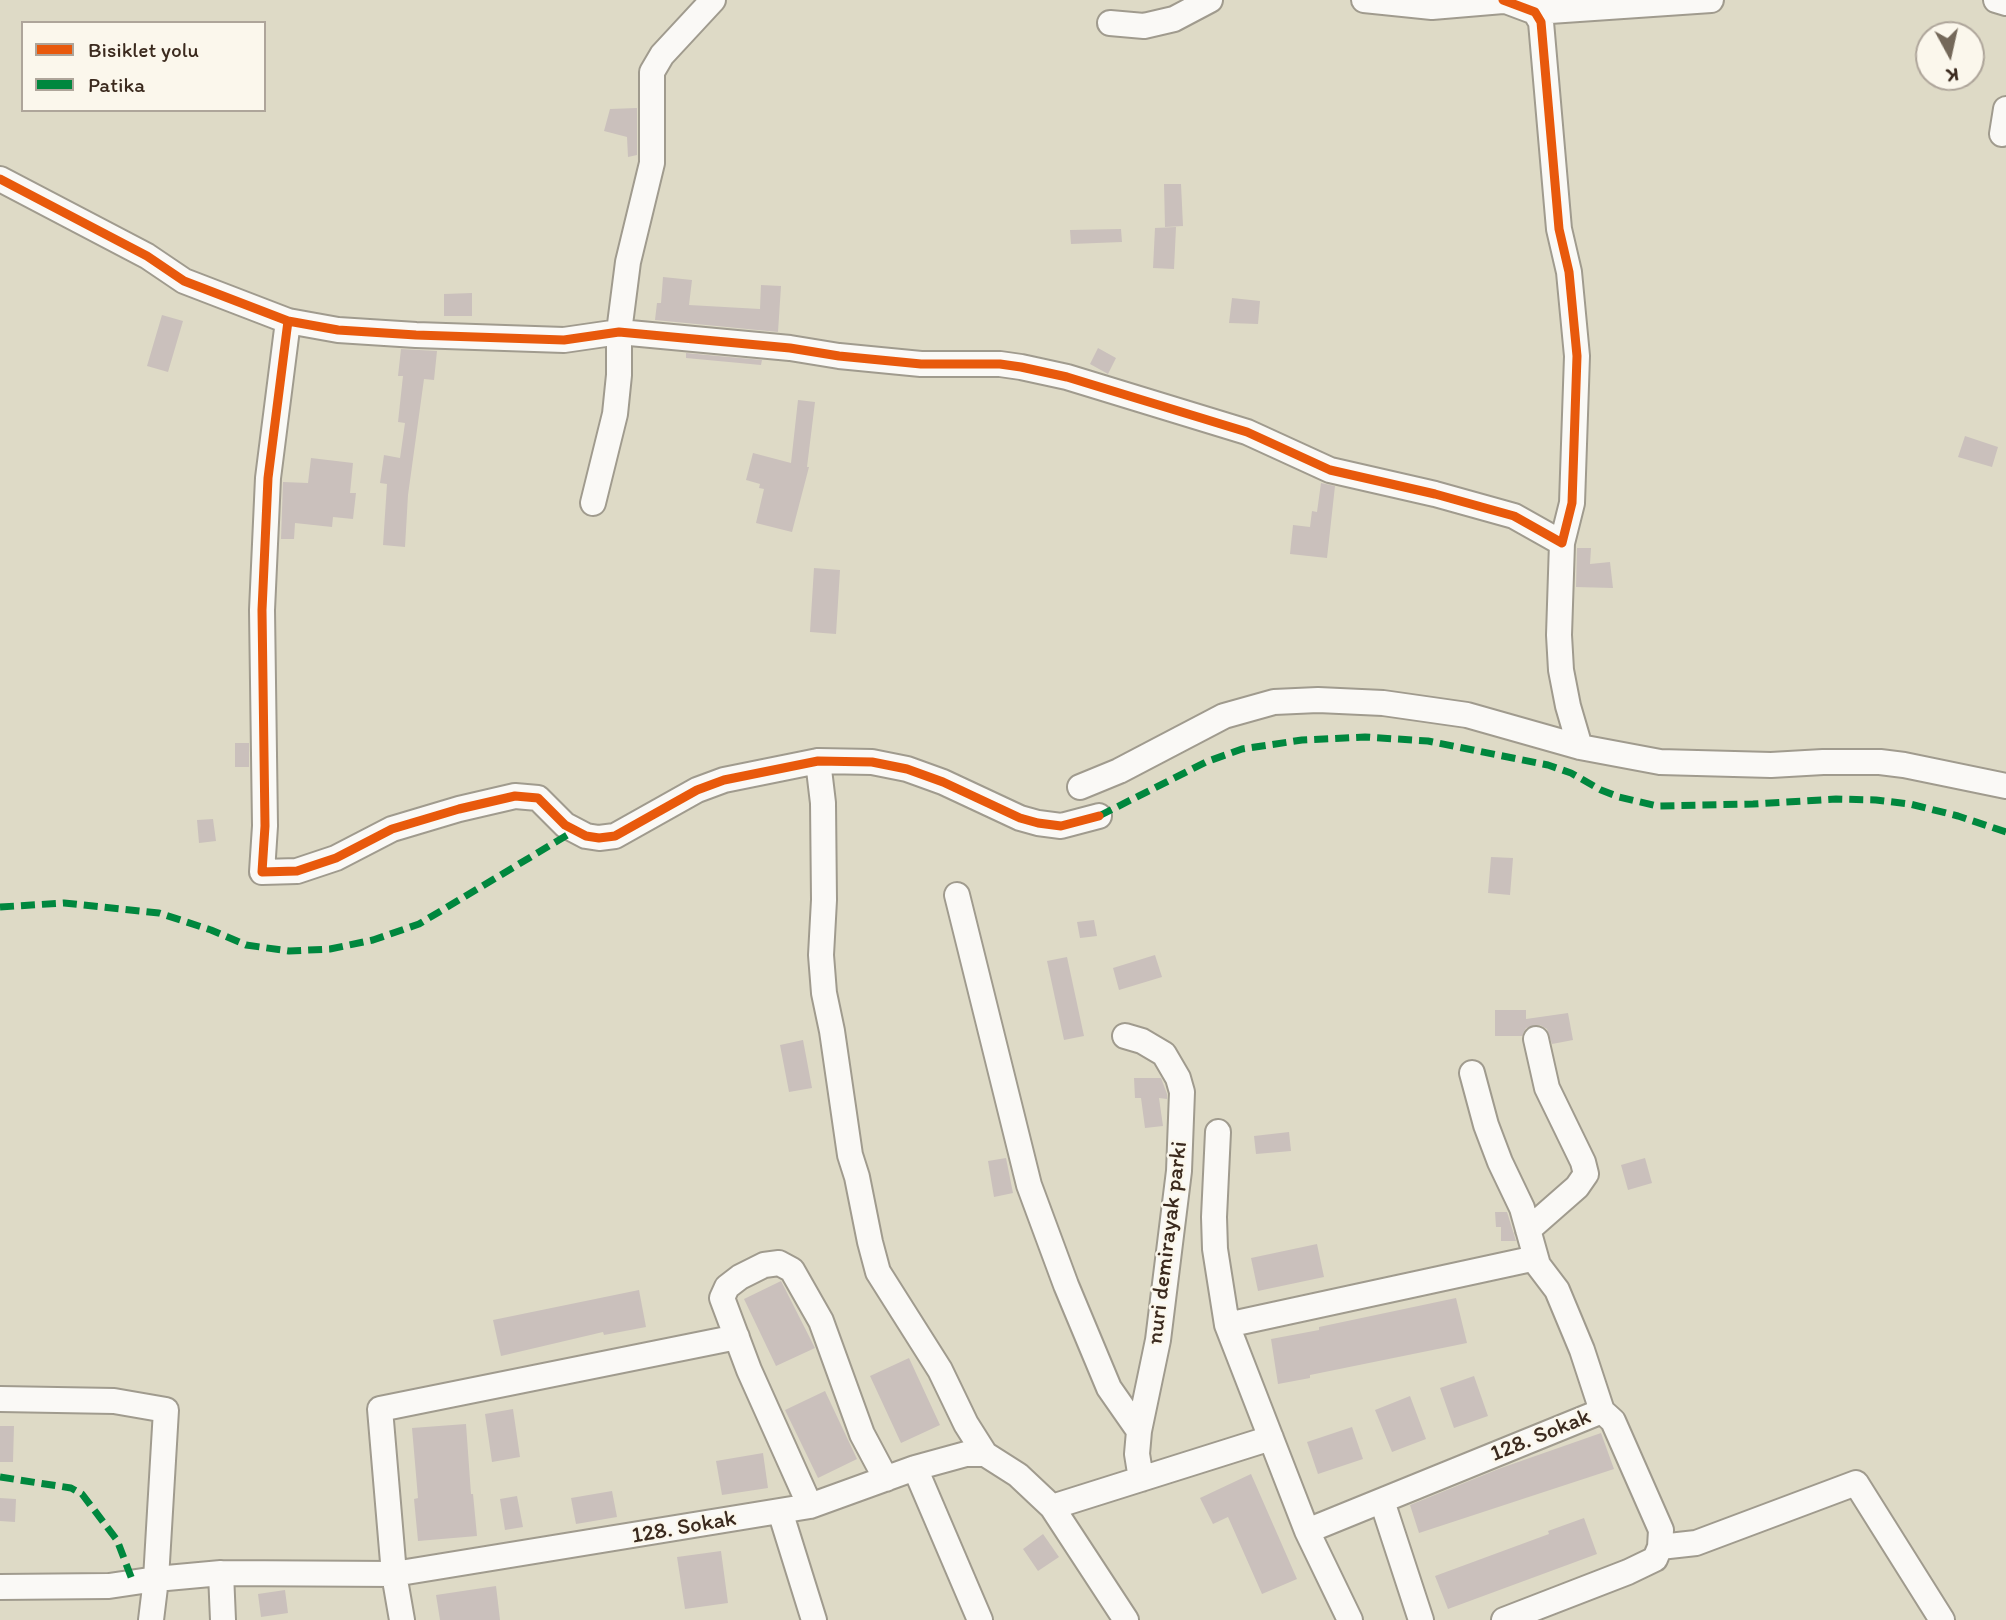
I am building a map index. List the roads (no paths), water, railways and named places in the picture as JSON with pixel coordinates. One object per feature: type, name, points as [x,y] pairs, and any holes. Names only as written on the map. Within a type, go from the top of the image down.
[{"type":"street","points":[[593,503],[615,414],[620,375],[619,332],[628,262],[652,163],[653,72],[662,55],[713,0]]},
{"type":"street","points":[[1110,23],[1144,26],[1164,22],[1210,0]]},
{"type":"street","points":[[1364,0],[1432,7],[1503,0],[1535,12],[1710,0]]},
{"type":"street","points":[[1996,0],[2006,3]]},
{"type":"street","points":[[1535,12],[1541,22],[1559,229],[1569,272],[1577,356],[1572,503],[1562,543],[1560,661],[1563,688],[1580,747]]},
{"type":"street","points":[[2002,134],[2006,109]]},
{"type":"street","points":[[0,179],[147,256],[184,281],[288,321],[338,330],[551,340],[619,332],[790,348],[921,364],[1000,363],[1067,377],[1247,432],[1330,470],[1435,494],[1514,516],[1562,543]]},
{"type":"street","points":[[288,321],[272,434],[262,610],[265,826],[262,872],[297,871],[336,858],[392,829],[515,796],[538,798],[565,825],[586,836],[615,836],[697,790],[724,780],[818,761],[872,762],[907,769],[943,782],[1020,818],[1038,823],[1061,826],[1099,816]]},
{"type":"street","points":[[1080,787],[1119,771],[1224,716],[1274,702],[1318,700],[1383,703],[1467,715],[1624,757],[1691,765],[1880,762],[2006,786]]},
{"type":"street","points":[[818,761],[823,803],[824,900],[821,955],[824,993],[850,1155],[878,1272],[940,1370],[966,1424],[985,1454],[1018,1475],[1052,1507],[1126,1620]]},
{"type":"street","points":[[957,895],[1029,1185],[1109,1388],[1139,1431]]},
{"type":"street","name":"nuri demirayak parki","points":[[1125,1037],[1142,1041],[1164,1054],[1182,1091],[1178,1184],[1158,1340],[1139,1431],[1137,1454],[1141,1479]]},
{"type":"street","points":[[1528,1230],[1577,1187],[1586,1174],[1583,1162],[1546,1088],[1536,1039]]},
{"type":"street","points":[[1472,1073],[1486,1125],[1522,1208],[1538,1265],[1557,1290],[1582,1350],[1602,1411]]},
{"type":"street","points":[[1218,1132],[1215,1249],[1227,1325],[1307,1531],[1350,1620]]},
{"type":"street","points":[[1227,1325],[1536,1258]]},
{"type":"street","points":[[810,1506],[722,1298],[727,1287],[764,1265],[779,1263],[792,1270],[821,1321],[862,1434],[886,1479]]},
{"type":"street","points":[[402,1620],[394,1574],[380,1409],[737,1337]]},
{"type":"street","points":[[0,1399],[114,1401],[166,1410],[151,1620]]},
{"type":"street","name":"128. Sokak","points":[[1307,1531],[1602,1411],[1614,1421],[1661,1530],[1660,1547]]},
{"type":"street","points":[[1052,1507],[1271,1438]]},
{"type":"street","name":"128. Sokak","points":[[0,1587],[108,1586],[156,1578],[221,1573],[394,1574],[810,1506],[915,1468],[966,1454],[985,1454]]},
{"type":"street","points":[[915,1468],[980,1620]]},
{"type":"street","points":[[1504,1620],[1628,1572],[1655,1559],[1660,1547],[1696,1542],[1856,1483],[1942,1620]]},
{"type":"street","points":[[1381,1501],[1421,1620]]},
{"type":"street","points":[[780,1511],[814,1620]]},
{"type":"street","points":[[221,1573],[223,1620]]}]
